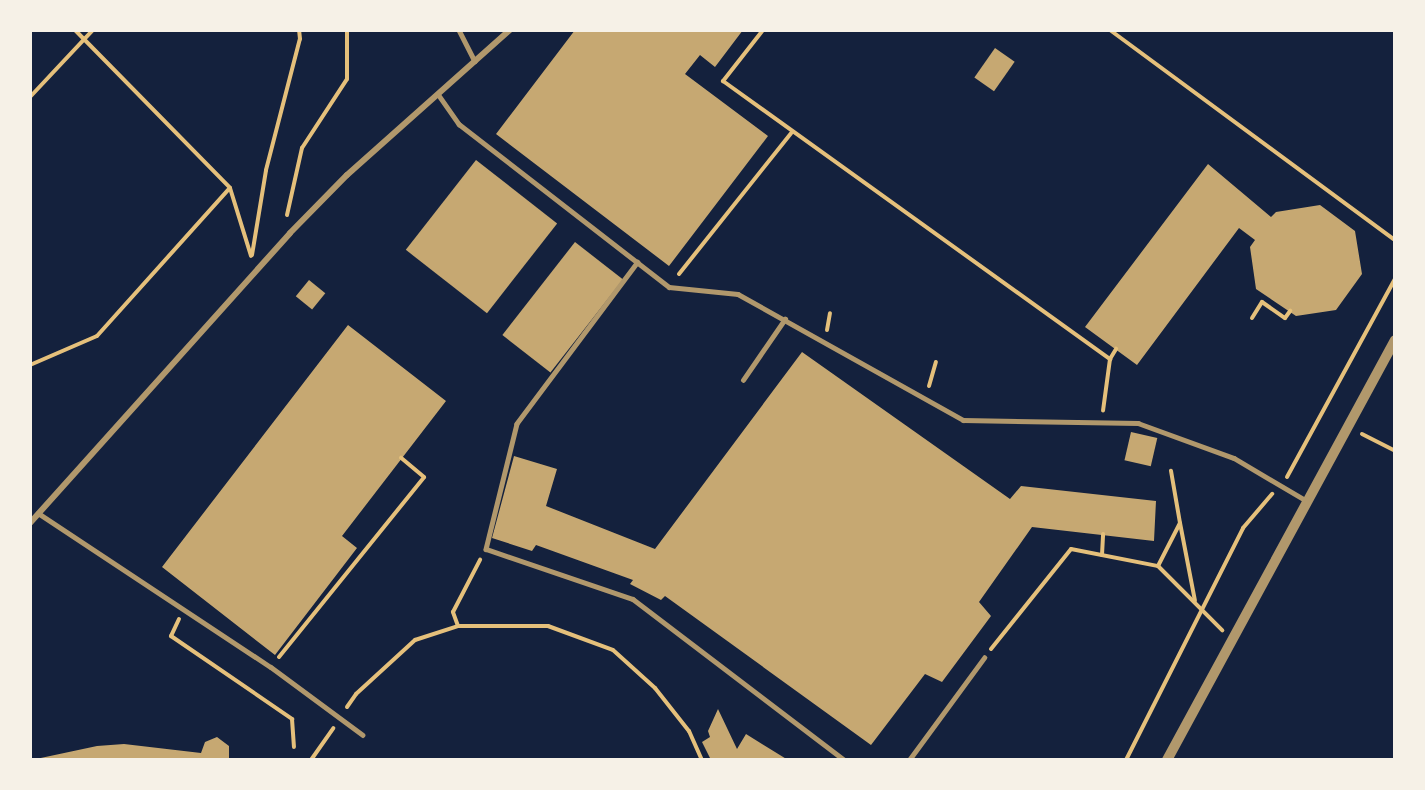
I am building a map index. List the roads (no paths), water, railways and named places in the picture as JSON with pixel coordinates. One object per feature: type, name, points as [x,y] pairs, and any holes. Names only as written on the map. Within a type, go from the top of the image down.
[{"type":"street","points":[[30,523],[281,243],[347,175],[510,30]]},
{"type":"street","points":[[1167,760],[1395,340]]},
{"type":"lane","points":[[459,30],[475,61]]},
{"type":"lane","points":[[438,94],[459,124],[669,287],[738,294],[925,401],[963,420],[1138,423],[1234,458],[1307,501]]},
{"type":"lane","points":[[638,262],[517,424],[486,549],[633,599],[844,760]]},
{"type":"lane","points":[[743,380],[785,319]]},
{"type":"lane","points":[[38,513],[271,667],[363,735]]},
{"type":"lane","points":[[909,760],[984,658]]}]
